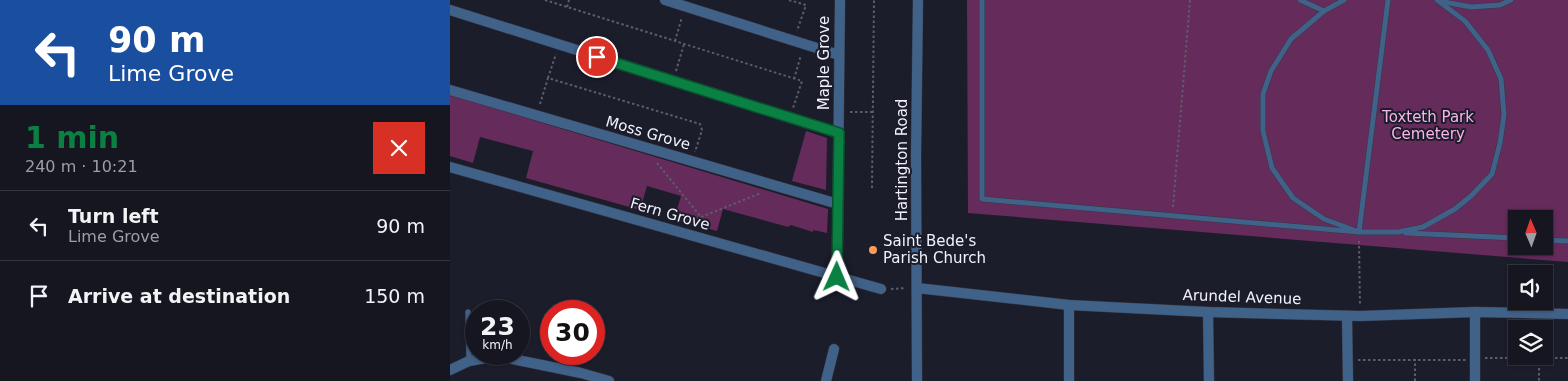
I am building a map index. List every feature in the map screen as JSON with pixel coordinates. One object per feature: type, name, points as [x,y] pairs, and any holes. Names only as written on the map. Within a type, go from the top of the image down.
[{"type":"street","points":[[665,0],[839,54]]},
{"type":"street","name":"Maple Grove","points":[[837,277],[840,0]]},
{"type":"street","name":"Hartington Road","points":[[917,381],[918,0]]},
{"type":"street","points":[[450,10],[839,133]]},
{"type":"street","name":"Moss Grove","points":[[450,90],[838,204]]},
{"type":"street","name":"Fern Grove","points":[[450,167],[881,289]]},
{"type":"street","name":"Arundel Avenue","points":[[916,288],[1069,305],[1208,312],[1347,316],[1475,312],[1568,314]]},
{"type":"street","points":[[1069,305],[1069,381]]},
{"type":"street","points":[[1208,312],[1209,381]]},
{"type":"street","points":[[1475,312],[1476,381]]},
{"type":"street","points":[[1347,316],[1348,381]]},
{"type":"street","points":[[826,381],[834,349]]},
{"type":"street","points":[[450,370],[465,363]]},
{"type":"street","points":[[530,364],[580,377],[609,381]]},
{"type":"lane","points":[[982,0],[982,199],[1172,214],[1359,232],[1508,238]]},
{"type":"lane","points":[[1300,0],[1324,11]]},
{"type":"lane","points":[[1344,0],[1324,11],[1290,39],[1271,71],[1263,94],[1263,131],[1272,168],[1293,198],[1324,219],[1359,232]]},
{"type":"lane","points":[[1359,232],[1388,0]]},
{"type":"lane","points":[[1398,232],[1423,227],[1455,209],[1472,196],[1492,174],[1500,143],[1504,115],[1501,79],[1488,50],[1465,21],[1438,0]]},
{"type":"lane","points":[[1438,0],[1471,7],[1500,5],[1511,0]]},
{"type":"lane","points":[[1553,240],[1568,241]]},
{"type":"path","points":[[545,0],[802,81],[790,118]]},
{"type":"path","points":[[567,7],[569,0]]},
{"type":"path","points":[[789,0],[806,5],[794,40]]},
{"type":"path","points":[[872,188],[874,0]]},
{"type":"path","points":[[1172,214],[1190,0]]},
{"type":"path","points":[[674,41],[686,7]]},
{"type":"path","points":[[673,80],[684,44]]},
{"type":"path","points":[[794,79],[805,44]]},
{"type":"path","points":[[537,115],[560,45]]},
{"type":"path","points":[[548,78],[700,124],[702,130],[692,161]]},
{"type":"path","points":[[839,112],[873,112]]},
{"type":"path","points":[[657,163],[701,217]]},
{"type":"path","points":[[701,217],[761,193]]},
{"type":"path","points":[[695,237],[701,217]]},
{"type":"path","points":[[1359,232],[1360,316]]},
{"type":"path","points":[[881,289],[916,288]]},
{"type":"path","points":[[1348,360],[1508,358]]},
{"type":"path","points":[[1553,358],[1568,358]]},
{"type":"path","points":[[1415,359],[1415,381]]},
{"type":"path","points":[[1539,365],[1539,381]]},
{"type":"green space","name":"Toxteth Park Cemetery","points":[[967,0],[1568,0],[1568,262],[968,213]]},
{"type":"green space","points":[[450,95],[828,209],[827,233],[813,230],[813,232],[791,225],[788,227],[723,209],[717,231],[674,220],[681,196],[647,186],[640,210],[526,178],[533,151],[480,137],[473,163],[450,156]]},
{"type":"green space","points":[[806,131],[827,138],[826,190],[792,181]]},
{"type":"place","name":"Saint Bede's Parish Church","points":[[873,250]]},
{"type":"route","points":[[597,57],[839,133],[837,277]]}]
